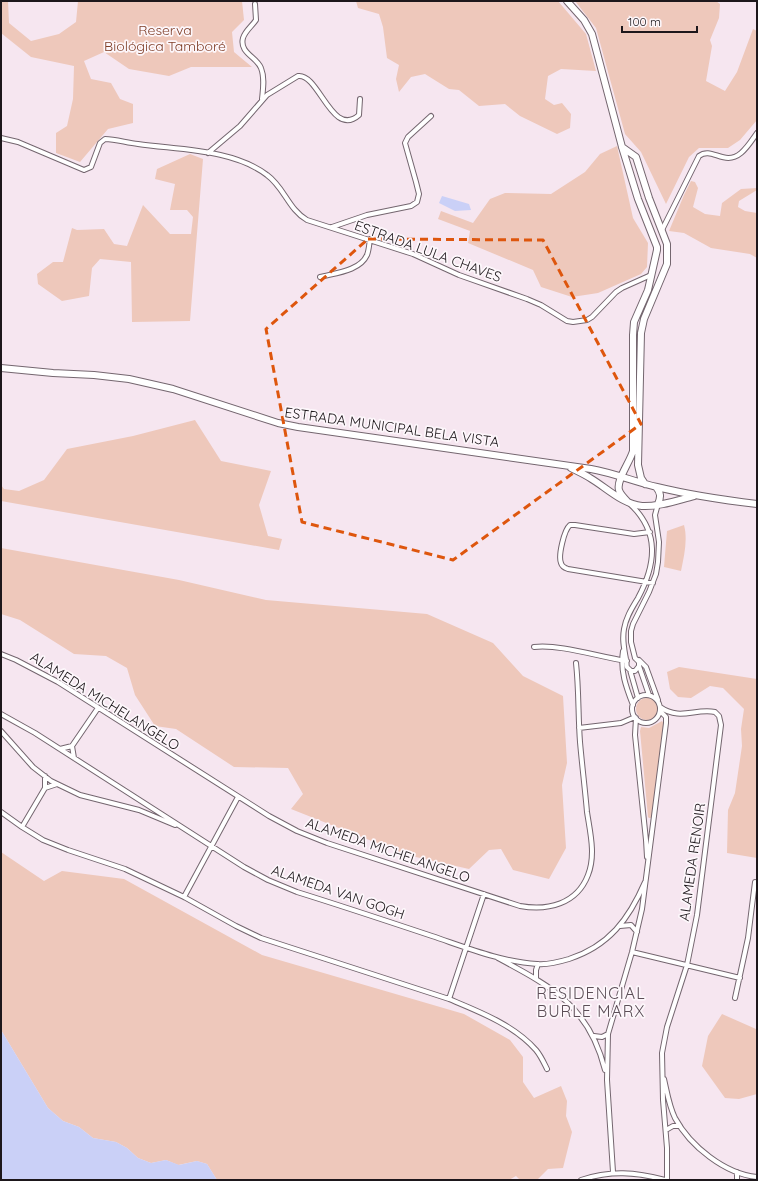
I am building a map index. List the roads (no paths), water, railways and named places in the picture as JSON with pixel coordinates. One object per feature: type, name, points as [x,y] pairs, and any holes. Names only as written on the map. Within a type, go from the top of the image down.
[{"type":"main road","points":[[567,1],[584,20],[592,34],[622,147],[638,199],[656,243],[657,250],[648,290],[634,322],[633,451],[631,459],[621,476],[618,490],[628,502]]},
{"type":"main road","points":[[622,147],[636,157],[651,204],[666,241],[667,250],[667,264],[644,319],[641,332],[638,465],[641,478],[645,484]]},
{"type":"main road","points":[[631,176],[639,174],[643,180]]},
{"type":"main road","points":[[656,243],[662,240],[666,241]]},
{"type":"main road","points":[[657,250],[659,253],[663,254],[667,250]]},
{"type":"main road","name":"ESTRADA MUNICIPAL BELA VISTA","points":[[1,368],[119,377],[173,389],[298,427],[601,471],[656,487],[696,495],[757,504]]},
{"type":"main road","points":[[563,465],[591,478],[608,491],[628,502],[642,506],[658,504],[696,495]]},
{"type":"main road","points":[[656,487],[660,492],[658,504]]},
{"type":"street","points":[[255,4],[256,20],[244,34],[242,43],[247,52],[259,63],[261,67],[264,80],[262,99]]},
{"type":"street","points":[[208,153],[240,126],[262,99],[269,93],[299,75],[310,82],[333,112],[342,118],[353,118],[359,115],[360,99]]},
{"type":"street","points":[[332,227],[367,215],[400,209],[415,204],[419,199],[419,194],[405,143],[408,137],[431,116]]},
{"type":"street","points":[[662,230],[699,156],[707,153],[724,158],[733,157],[740,154],[757,133]]},
{"type":"street","name":"ESTRADA LULA CHAVES","points":[[1,138],[18,142],[84,170],[91,167],[100,143],[105,139],[224,156],[255,167],[273,180],[294,210],[303,218],[311,222],[332,227],[413,254],[459,275],[527,299],[574,322],[587,320],[592,317],[616,292],[651,275]]},
{"type":"street","points":[[320,277],[340,272],[360,264],[368,254],[370,240]]},
{"type":"street","points":[[640,281],[645,283],[648,290]]},
{"type":"street","points":[[628,502],[641,515],[650,532],[652,556],[644,582],[625,622],[621,661],[623,675],[633,706],[633,712],[640,722],[649,723],[656,719],[660,707],[646,667],[635,658]]},
{"type":"street","points":[[649,695],[639,662],[635,658],[631,642],[631,631],[656,574],[659,552],[659,534],[655,519],[658,504]]},
{"type":"street","points":[[650,532],[634,534],[572,524],[568,526],[564,533],[560,561],[562,566],[568,569],[653,583]]},
{"type":"street","points":[[534,647],[559,649],[621,661],[627,661],[631,658],[635,658]]},
{"type":"street","points":[[623,649],[627,661],[627,667],[630,670],[638,698]]},
{"type":"street","name":"ALAMEDA MICHELANGELO","points":[[1,654],[52,678],[238,797],[285,825],[310,837],[520,906],[540,908],[550,907],[566,900],[577,891],[588,875],[592,858],[579,728],[576,664]]},
{"type":"street","points":[[630,670],[635,671],[639,666]]},
{"type":"street","points":[[613,1172],[607,1080],[608,1034],[632,952],[644,897],[666,721],[666,717],[656,699],[649,695],[638,698],[633,706]]},
{"type":"street","name":"ALAMEDA RENOIR","points":[[660,707],[669,712],[678,714],[711,711],[718,714],[721,720],[697,915],[686,965],[663,1043],[662,1071]]},
{"type":"street","points":[[60,749],[72,746],[98,708]]},
{"type":"street","name":"ALAMEDA VAN GOGH","points":[[1,714],[30,730],[244,867],[282,886],[492,955]]},
{"type":"street","points":[[579,728],[621,723],[636,718]]},
{"type":"street","points":[[636,718],[635,735],[646,840],[647,869]]},
{"type":"street","name":"ALAMEDA VAN GOGH","points":[[1,731],[29,762],[44,776],[57,784],[80,795],[139,810],[185,829]]},
{"type":"street","points":[[72,746],[74,758]]},
{"type":"street","points":[[44,776],[46,788]]},
{"type":"street","points":[[22,827],[46,788],[57,784]]},
{"type":"street","points":[[184,897],[238,797]]},
{"type":"street","points":[[139,810],[142,802]]},
{"type":"street","points":[[1,812],[22,827],[48,842],[120,867],[184,897],[261,938],[449,999],[475,1010],[512,1029],[528,1042],[537,1051],[547,1069]]},
{"type":"street","points":[[644,820],[648,822],[654,820]]},
{"type":"street","points":[[492,955],[538,964],[564,961],[578,956],[602,943],[620,926],[635,903],[645,882]]},
{"type":"street","points":[[735,998],[748,938],[755,882]]},
{"type":"street","points":[[449,999],[484,894]]},
{"type":"street","points":[[620,926],[631,925],[637,932]]},
{"type":"street","points":[[632,952],[740,978]]},
{"type":"street","points":[[492,955],[551,988],[573,1007],[594,1036],[602,1058],[607,1080]]},
{"type":"street","points":[[536,979],[538,964]]},
{"type":"street","points":[[594,1036],[602,1037],[608,1034]]},
{"type":"street","points":[[662,1071],[670,1103],[680,1126],[694,1143],[718,1162],[737,1172],[757,1177]]},
{"type":"street","points":[[581,1180],[613,1172],[639,1174],[666,1180],[668,1166],[662,1071]]},
{"type":"street","points":[[666,1130],[673,1126],[680,1126]]},
{"type":"street","points":[[737,1172],[737,1180]]},
{"type":"water","points":[[442,196],[469,204],[471,210],[455,211],[439,203]]},
{"type":"water","points":[[1,1030],[48,1108],[63,1121],[79,1127],[93,1138],[116,1142],[127,1148],[138,1158],[151,1163],[166,1160],[179,1165],[197,1161],[207,1164],[217,1180],[1,1180]]},
{"type":"district","name":"RESIDENCIAL BURLE MARX","points":[[591,1002]]},
{"type":"park label","name":"Reserva Biológica Tamboré","points":[[165,38]]}]
